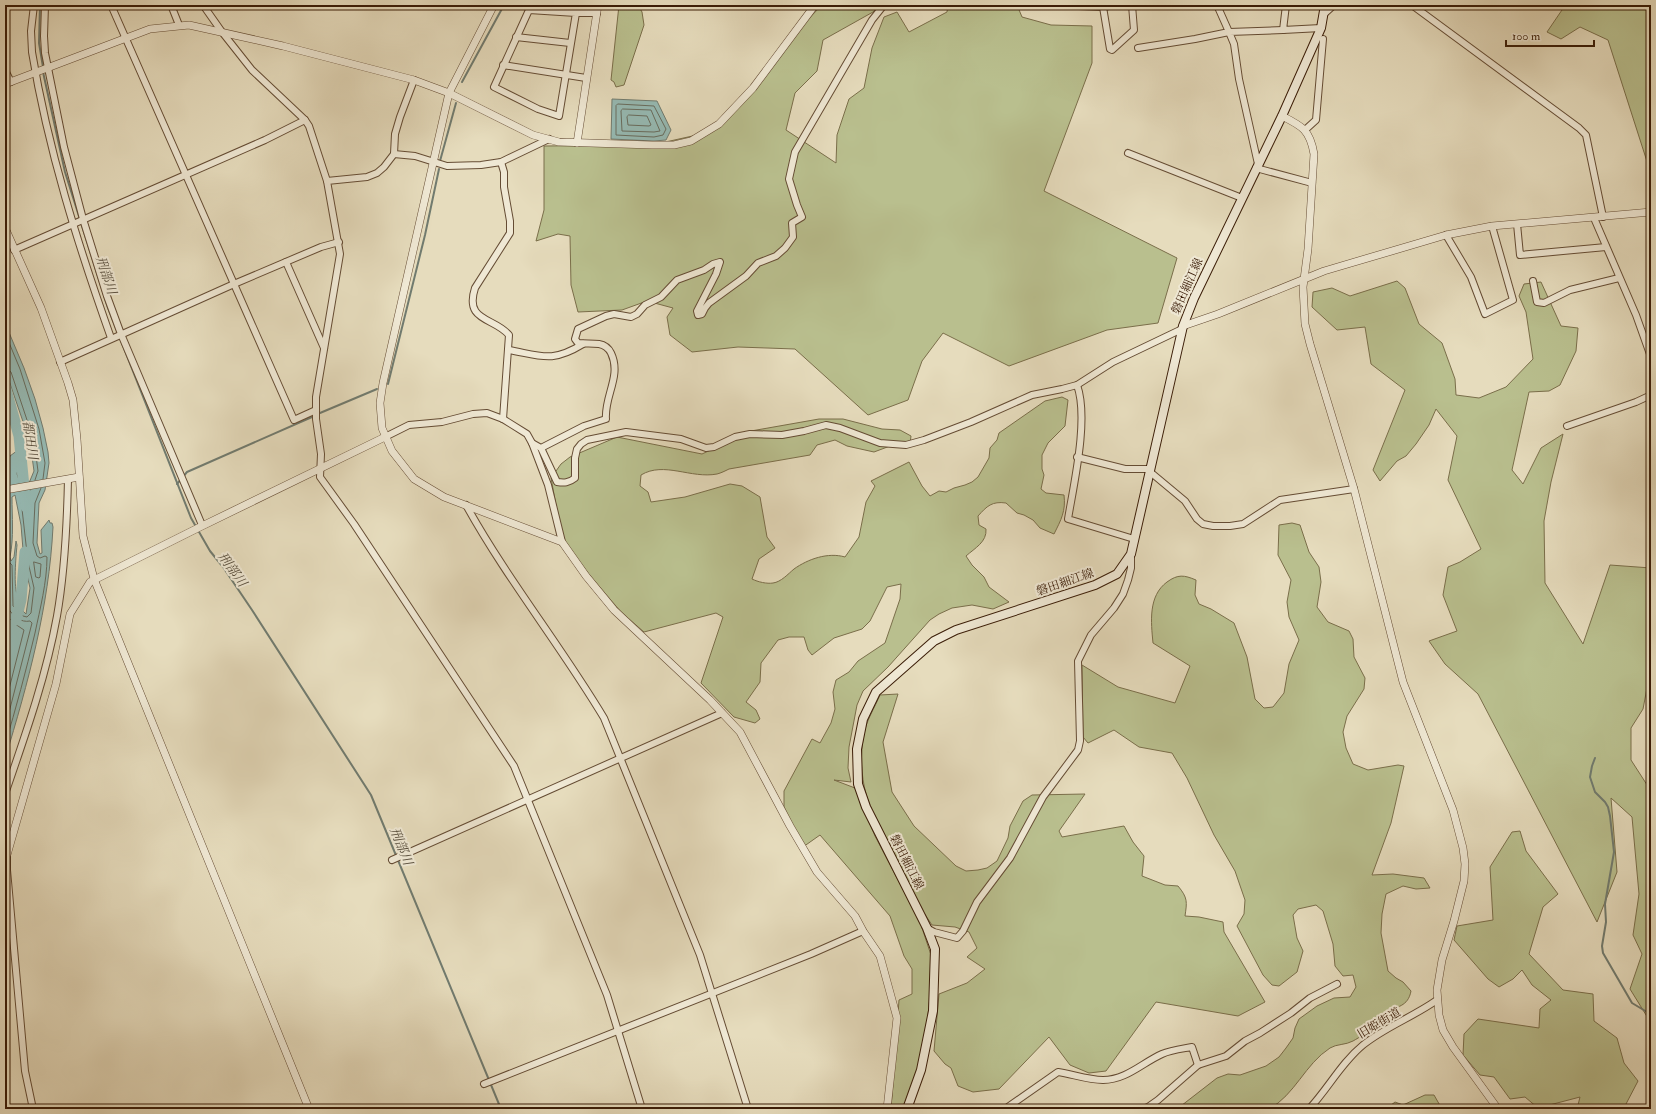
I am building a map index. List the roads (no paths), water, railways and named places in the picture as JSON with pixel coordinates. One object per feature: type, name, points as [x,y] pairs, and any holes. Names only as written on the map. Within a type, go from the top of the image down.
[{"type":"main road","name":"磐田細江線","points":[[907,1109],[921,1070],[933,1010],[935,949],[927,928],[866,807],[858,784],[858,744],[863,719],[876,692],[934,641],[956,630],[1095,585],[1117,574],[1131,554],[1182,328],[1194,298],[1282,116],[1321,28],[1325,5]]},
{"type":"street","points":[[34,5],[32,38],[36,72],[60,181],[112,338]]},
{"type":"street","points":[[45,5],[44,36],[47,68],[64,147],[82,219],[121,334],[201,526]]},
{"type":"street","points":[[110,5],[294,420],[316,410]]},
{"type":"street","points":[[170,5],[179,25]]},
{"type":"street","points":[[203,5],[252,70],[305,120],[309,126],[327,181],[340,254],[316,397],[320,477],[354,524],[514,766],[607,995],[642,1109]]},
{"type":"street","points":[[494,5],[449,93],[432,160],[414,250],[383,383],[380,402],[380,417],[385,437],[392,451],[414,479],[444,497],[562,542]]},
{"type":"street","points":[[577,143],[598,5]]},
{"type":"street","points":[[5,70],[8,83],[150,29],[179,25],[203,27],[414,80],[449,93],[533,135],[559,142],[652,145],[674,144],[690,141],[720,124],[753,88],[815,5]]},
{"type":"street","points":[[541,448],[584,426],[606,419],[606,408],[612,392],[616,370],[615,361],[609,349],[600,344],[578,343],[575,339],[578,329],[606,316],[614,314],[631,317],[637,314],[645,305],[661,297],[677,280],[704,270],[713,264],[720,262],[716,274],[697,311],[698,315],[702,314],[709,303],[746,276],[758,263],[776,256],[785,248],[793,237],[792,223],[802,217],[789,179],[795,152],[872,20],[884,5]]},
{"type":"street","points":[[1054,5],[1103,7],[1115,5]]},
{"type":"street","points":[[1103,7],[1110,49],[1112,50],[1134,30],[1132,5]]},
{"type":"street","points":[[1217,5],[1234,44],[1239,79],[1257,166],[1312,183]]},
{"type":"street","points":[[1283,30],[1286,5]]},
{"type":"street","points":[[1324,14],[1334,5]]},
{"type":"street","points":[[1412,5],[1560,114],[1586,135],[1603,217]]},
{"type":"street","points":[[576,13],[559,116],[538,109],[494,87],[503,64],[529,10],[597,13]]},
{"type":"street","points":[[1138,48],[1229,32],[1321,28]]},
{"type":"street","points":[[516,37],[570,43]]},
{"type":"street","points":[[1305,130],[1316,120],[1323,39]]},
{"type":"street","points":[[503,64],[586,78]]},
{"type":"street","points":[[327,181],[357,179],[377,173],[384,167],[394,154],[395,134],[414,80]]},
{"type":"street","points":[[1282,116],[1305,130],[1312,140],[1313,147],[1312,183],[1303,301],[1305,324],[1354,489],[1403,682],[1453,810],[1463,848],[1465,864],[1464,881],[1442,960],[1437,990],[1439,1015],[1443,1030],[1453,1047],[1498,1109]]},
{"type":"street","points":[[14,250],[265,140],[305,120]]},
{"type":"street","points":[[394,154],[415,156],[432,160],[447,166],[482,165],[501,162],[549,139]]},
{"type":"street","points":[[1128,153],[1242,198]]},
{"type":"street","points":[[501,162],[504,172],[504,187],[510,221],[510,233],[476,288],[473,296],[475,310],[478,315],[501,327],[509,334],[503,419]]},
{"type":"street","points":[[532,443],[541,448],[557,482],[562,483],[571,481],[575,478],[575,458],[577,449],[581,444],[588,440],[626,432],[681,439],[706,448],[714,447],[735,437],[750,434],[782,435],[826,425],[840,428],[880,443],[906,445],[924,440],[971,422],[1032,395],[1077,385],[1113,362],[1182,328],[1305,278],[1446,235],[1492,226],[1651,212]]},
{"type":"street","points":[[1594,218],[1636,315],[1651,357]]},
{"type":"street","points":[[1517,224],[1520,255],[1606,247]]},
{"type":"street","points":[[1446,235],[1471,276],[1485,314],[1513,300],[1492,226]]},
{"type":"street","points":[[5,228],[41,308],[68,383],[75,412],[83,536],[94,579],[309,1109]]},
{"type":"street","points":[[60,362],[234,284],[339,242]]},
{"type":"street","points":[[286,262],[324,349]]},
{"type":"street","points":[[1533,281],[1537,302],[1544,303],[1570,290],[1619,278]]},
{"type":"street","points":[[509,350],[551,357],[570,352],[583,344]]},
{"type":"street","points":[[1077,385],[1081,403],[1081,431],[1068,519],[1134,539]]},
{"type":"street","points":[[1567,426],[1636,402],[1651,395]]},
{"type":"street","points":[[31,1108],[24,1071],[7,855],[52,699],[70,614],[90,582],[192,530],[410,425],[442,422],[473,414],[487,413],[503,419],[526,434],[532,443],[548,485],[562,542],[586,576],[614,610],[710,700],[740,732],[783,814],[817,872],[855,916],[880,956],[897,1018],[887,1109]]},
{"type":"street","points":[[1077,457],[1125,469],[1149,470],[1185,501],[1197,519],[1203,524],[1213,526],[1243,524],[1253,519],[1280,500],[1354,489]]},
{"type":"street","points":[[5,490],[79,477]]},
{"type":"street","points":[[5,794],[22,747],[42,681],[57,617],[61,592],[66,534],[65,479]]},
{"type":"street","points":[[466,505],[504,567],[590,694],[604,718],[700,955],[748,1109]]},
{"type":"street","points":[[927,928],[934,932],[957,938],[963,931],[977,902],[1010,858],[1043,798],[1078,750],[1080,741],[1078,661],[1091,635],[1114,608],[1122,594],[1131,568],[1131,554]]},
{"type":"street","points":[[392,860],[722,713]]},
{"type":"street","points":[[484,1084],[618,1032],[811,954],[863,931]]},
{"type":"street","points":[[1142,1109],[1158,1100],[1198,1065],[1226,1056],[1245,1041],[1291,1013],[1310,998],[1337,984]]},
{"type":"street","name":"旧姫街道","points":[[1309,1109],[1350,1057],[1362,1046],[1376,1036],[1410,1018],[1437,1000]]},
{"type":"street","points":[[1005,1109],[1058,1072],[1103,1080],[1115,1078],[1126,1075],[1162,1054],[1172,1050],[1192,1047],[1198,1065]]},
{"type":"water","points":[[612,99],[657,101],[671,130],[666,140],[654,141],[611,139]]},
{"type":"water","points":[[5,323],[35,399],[48,452],[49,463],[45,490],[39,503],[37,543],[40,554],[42,553],[41,530],[49,520],[53,527],[51,557],[42,616],[22,702],[5,759],[5,640],[7,613],[5,561],[8,526],[5,467],[10,456],[18,450],[19,464],[17,474],[24,495],[34,471],[30,442],[5,369]],"holes":[[[15,495],[21,525],[24,562],[30,588],[26,614],[16,604],[18,597],[16,593],[15,579],[16,541],[14,557],[11,561],[10,557],[12,534],[12,497]]]},
{"type":"waterway","name":"刑部川","points":[[40,5],[39,43],[43,67]]},
{"type":"waterway","points":[[462,82],[504,5]]},
{"type":"waterway","name":"刑部川","points":[[43,72],[65,172],[108,308],[191,518],[210,551],[223,567],[252,610],[371,795],[501,1109]]},
{"type":"waterway","points":[[440,161],[456,103]]},
{"type":"waterway","points":[[388,384],[425,235],[439,169]]},
{"type":"waterway","name":"都田川","points":[[5,386],[19,436],[26,507]]},
{"type":"waterway","points":[[320,413],[377,389]]},
{"type":"waterway","points":[[177,484],[187,472],[312,417]]},
{"type":"waterway","name":"都田川","points":[[16,620],[21,600],[25,552]]},
{"type":"waterway","points":[[1595,758],[1590,777],[1595,792],[1608,807],[1614,852],[1605,904],[1606,922],[1602,946],[1603,953],[1632,1003],[1647,1012],[1651,1018]]}]
